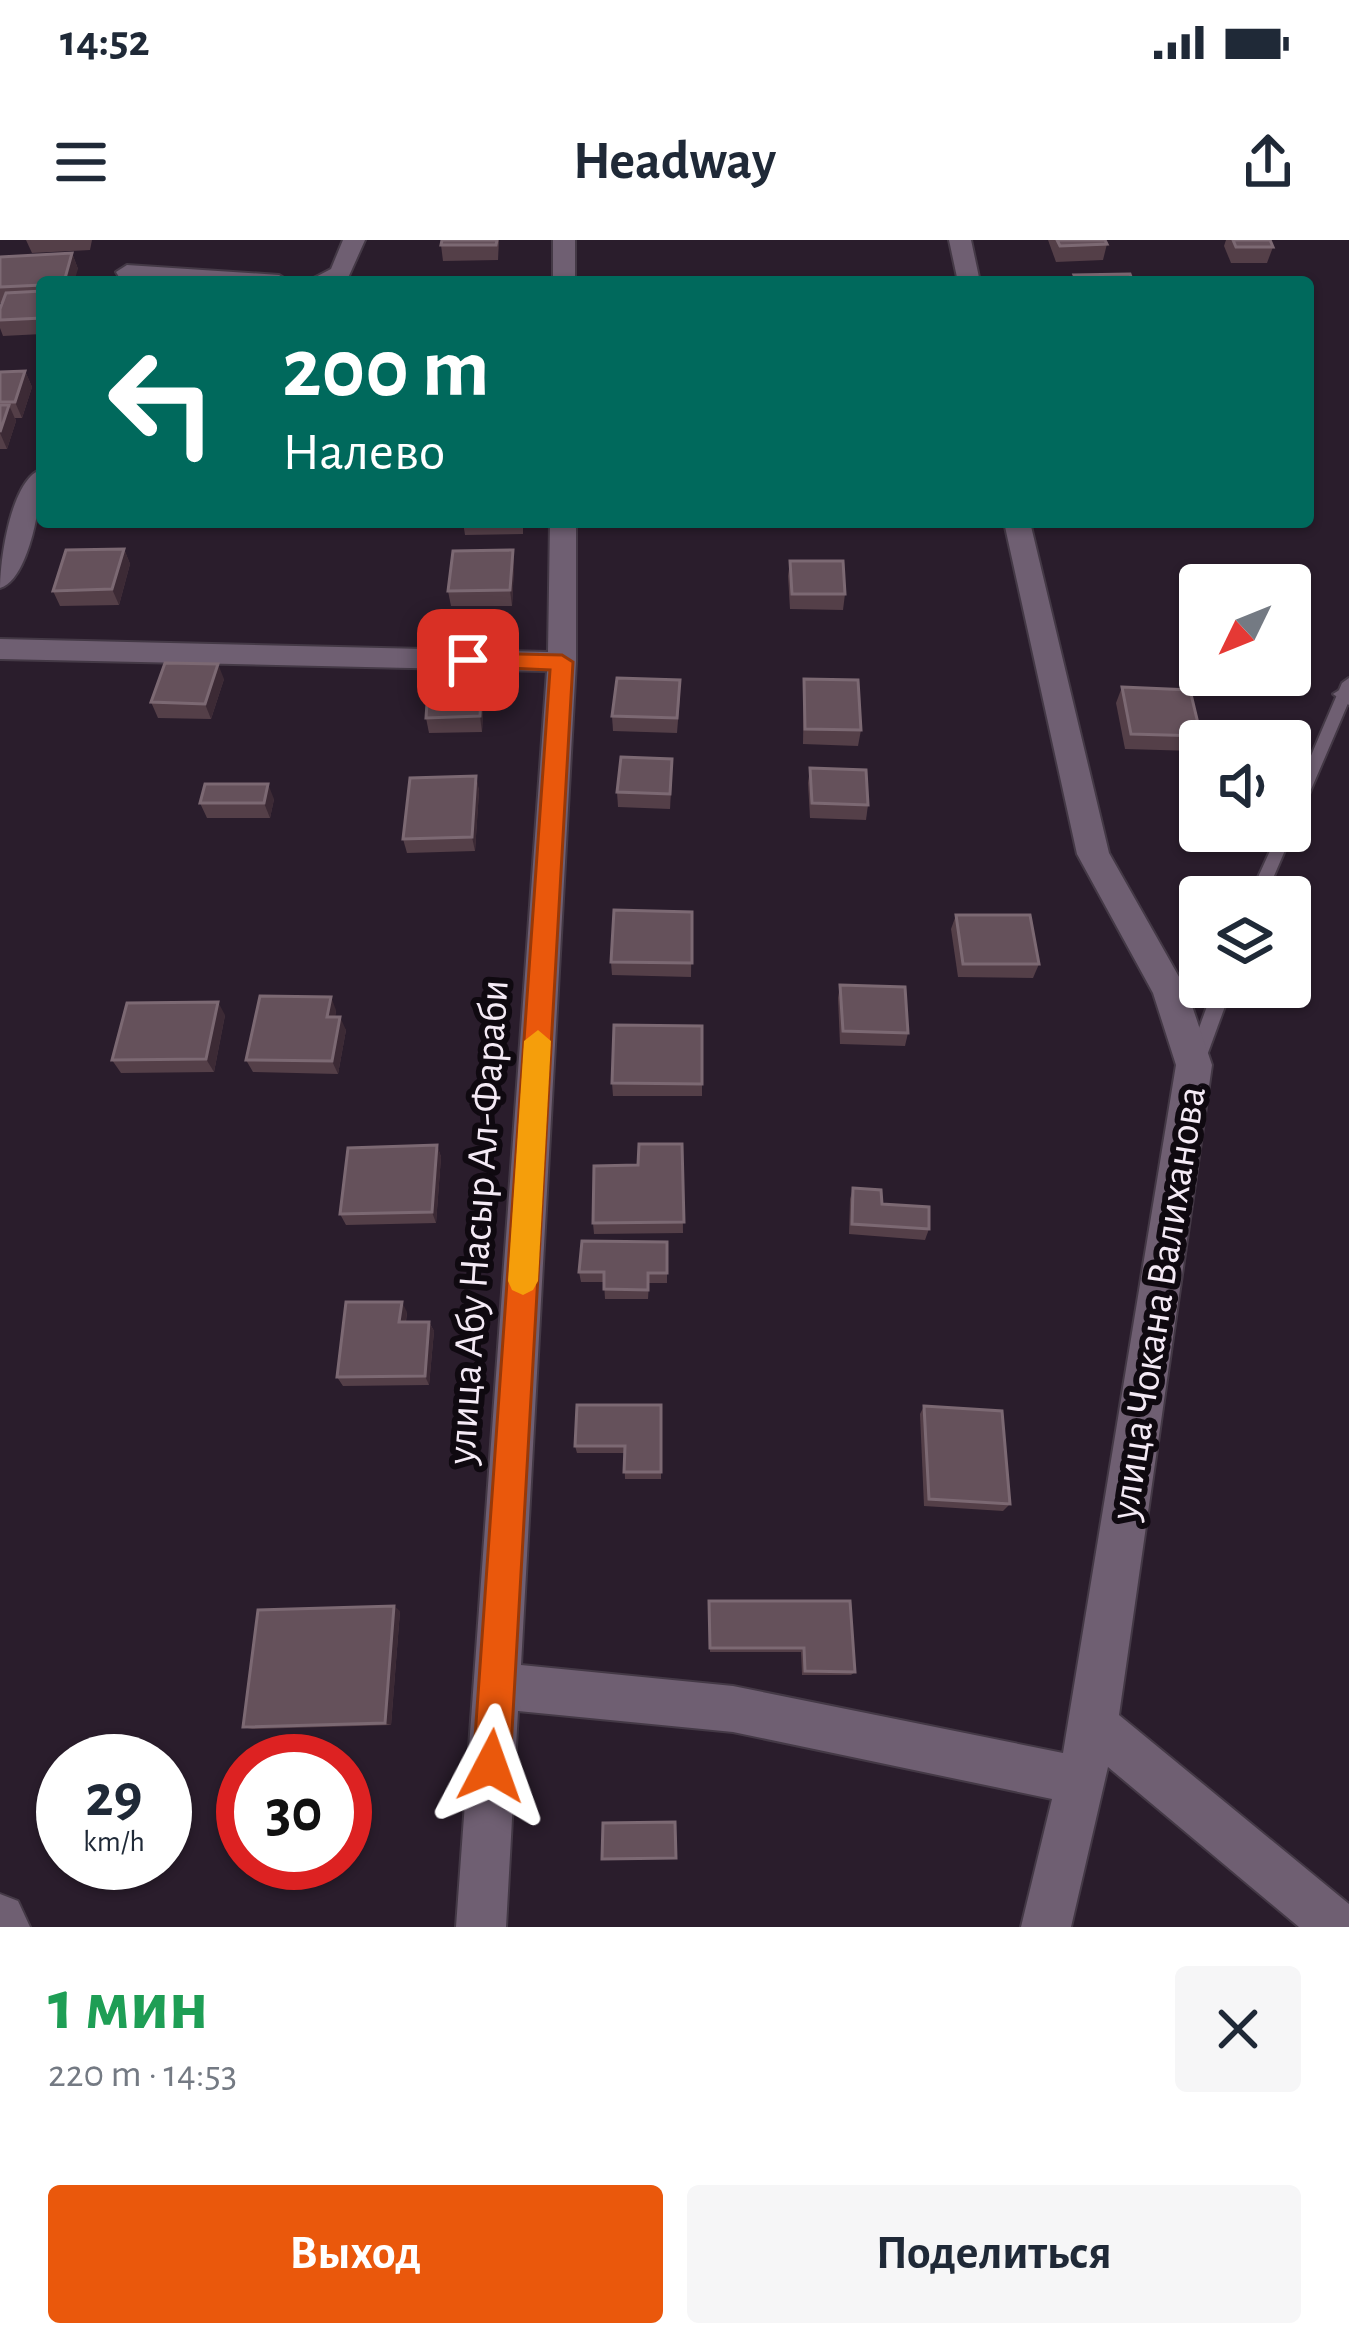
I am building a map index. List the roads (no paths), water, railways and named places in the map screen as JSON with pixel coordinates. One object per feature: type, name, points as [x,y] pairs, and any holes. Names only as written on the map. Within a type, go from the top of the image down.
[{"type":"street","points":[[125,276],[140,240]]},
{"type":"street","points":[[332,276],[340,273],[354,240]]},
{"type":"street","points":[[564,240],[564,276]]},
{"type":"street","points":[[960,240],[968,276]]},
{"type":"street","points":[[0,579],[36,492]]},
{"type":"street","name":"улица Абу Насыр Ал-Фараби","points":[[481,1927],[562,662],[563,528]]},
{"type":"street","name":"улица Чокана Валиханова","points":[[1018,528],[1093,854],[1170,991],[1194,1065],[1094,1725],[1046,1927]]},
{"type":"street","points":[[0,649],[562,662]]},
{"type":"street","points":[[497,1686],[733,1709],[1081,1781]]},
{"type":"street","points":[[1094,1725],[1338,1927]]},
{"type":"street","points":[[0,1919],[5,1927]]},
{"type":"lane","points":[[1311,776],[1349,683]]},
{"type":"lane","points":[[1194,1065],[1215,1008]]}]
